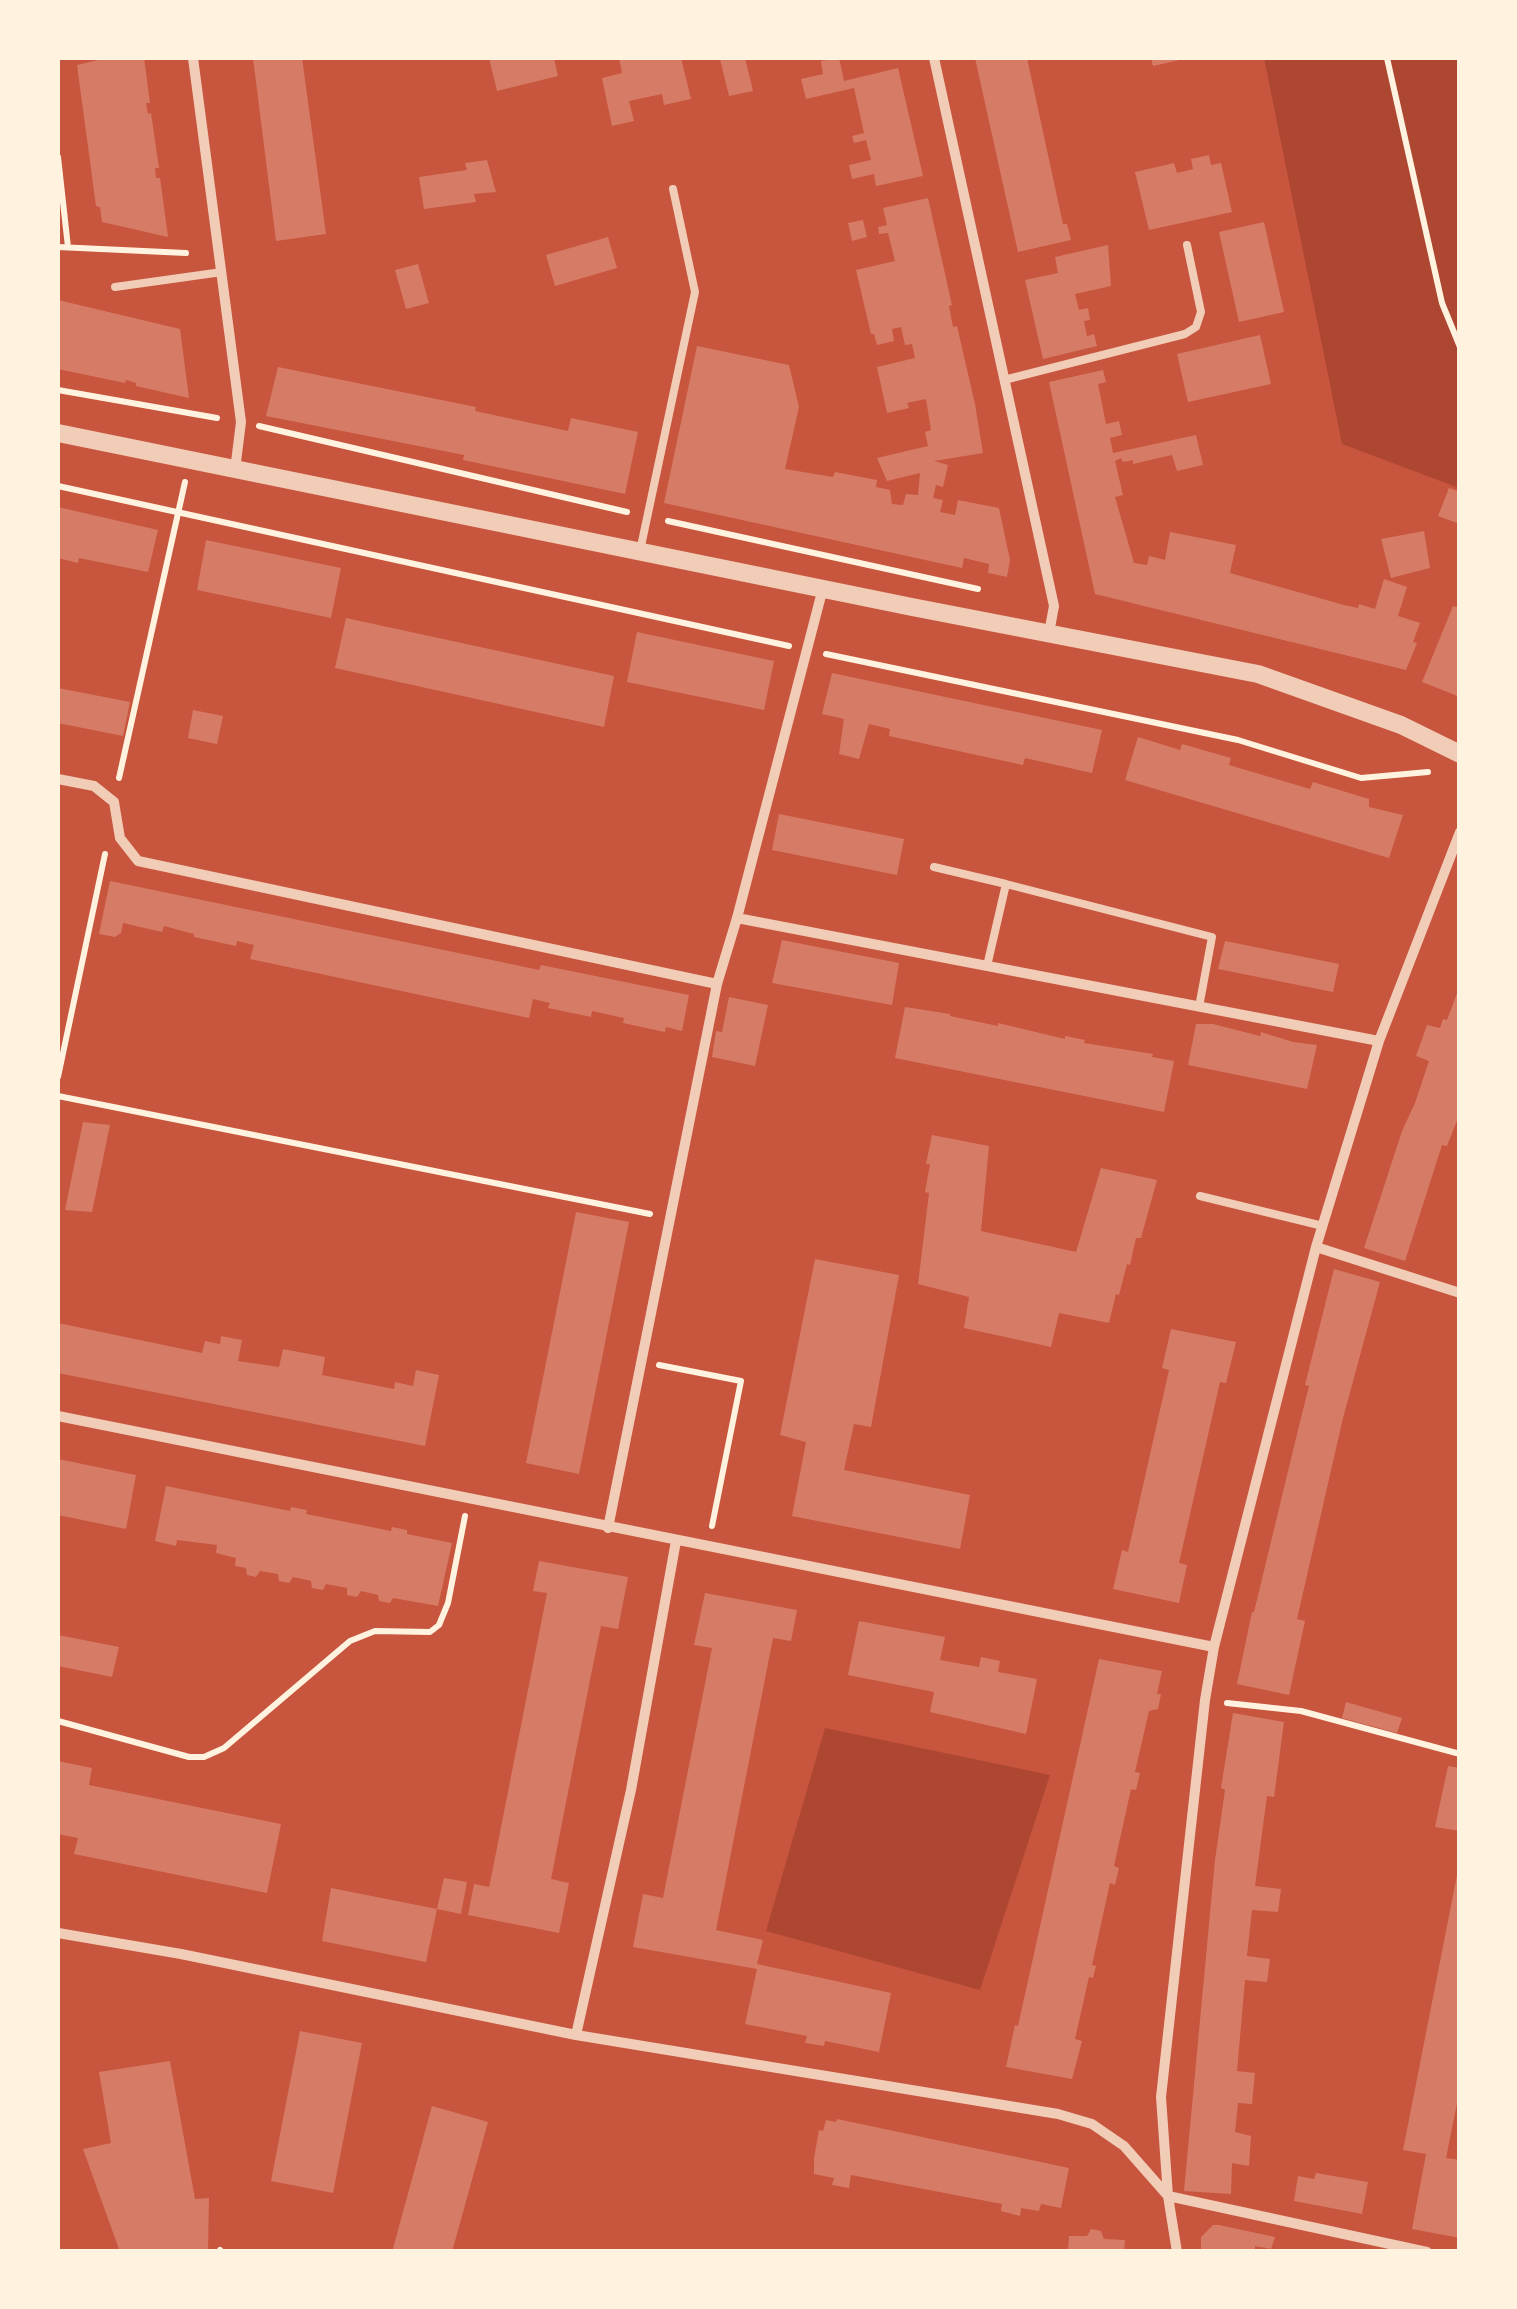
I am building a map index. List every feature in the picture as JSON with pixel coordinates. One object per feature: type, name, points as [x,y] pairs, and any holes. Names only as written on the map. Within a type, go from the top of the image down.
[{"type":"street","points":[[193,58],[240,422],[235,471]]},
{"type":"street","points":[[934,58],[1054,606],[1049,633]]},
{"type":"street","points":[[58,433],[1258,674],[1401,725],[1460,754]]},
{"type":"street","points":[[608,1528],[717,984],[822,588]]},
{"type":"street","points":[[58,779],[94,786],[114,802],[120,838],[138,862],[717,984]]},
{"type":"street","points":[[1177,2252],[1168,2196],[1161,2097],[1204,1700],[1214,1646],[1322,1226],[1380,1041],[1460,832]]},
{"type":"street","points":[[737,918],[1380,1041]]},
{"type":"street","points":[[1316,1247],[1460,1293]]},
{"type":"street","points":[[58,1416],[1214,1646]]},
{"type":"street","points":[[576,2035],[631,1790],[676,1541]]},
{"type":"street","points":[[58,1933],[181,1954],[576,2035],[1058,2114],[1092,2124],[1124,2146],[1168,2196],[1427,2252]]},
{"type":"lane","points":[[640,551],[695,292],[673,189]]},
{"type":"lane","points":[[1004,380],[1185,334],[1196,326],[1201,312],[1187,246]]},
{"type":"lane","points":[[115,288],[222,272]]},
{"type":"lane","points":[[934,867],[1212,937],[1199,1007]]},
{"type":"lane","points":[[987,966],[1006,884]]},
{"type":"lane","points":[[1200,1196],[1322,1226]]},
{"type":"path","points":[[1387,58],[1442,302],[1460,348]]},
{"type":"path","points":[[58,157],[68,248]]},
{"type":"path","points":[[58,247],[220,254]]},
{"type":"path","points":[[58,390],[240,422],[996,593]]},
{"type":"path","points":[[114,802],[188,461]]},
{"type":"path","points":[[58,486],[1238,740],[1361,778],[1424,770],[1442,778]]},
{"type":"path","points":[[58,1077],[102,857],[120,838]]},
{"type":"path","points":[[58,1096],[671,1218]]},
{"type":"path","points":[[643,1362],[741,1380],[708,1547]]},
{"type":"path","points":[[58,1721],[189,1757],[204,1757],[224,1748],[350,1641],[375,1631],[430,1632],[439,1624],[448,1603],[469,1499]]},
{"type":"path","points":[[1204,1700],[1301,1711],[1460,1754]]},
{"type":"shaded area","points":[[1264,58],[1459,58],[1459,488],[1342,444]]},
{"type":"shaded area","points":[[825,1728],[1050,1775],[980,1990],[766,1931]]},
{"type":"building","points":[[106,58],[144,58],[150,103],[146,103],[159,168],[155,168],[156,178],[160,178],[168,237],[102,222],[100,207],[96,206],[77,65]]},
{"type":"building","points":[[253,58],[302,58],[326,234],[276,241]]},
{"type":"building","points":[[489,58],[554,58],[558,76],[497,91]]},
{"type":"building","points":[[619,58],[681,58],[691,99],[664,105],[662,94],[629,101],[634,121],[612,126],[602,78],[622,73]]},
{"type":"building","points":[[745,58],[753,91],[729,96],[720,59]]},
{"type":"building","points":[[839,58],[844,81],[898,68],[923,176],[876,186],[874,174],[852,179],[849,165],[871,160],[866,140],[854,143],[852,136],[864,133],[854,88],[806,99],[801,79],[823,74],[821,61]]},
{"type":"building","points":[[975,58],[1027,58],[1063,224],[1067,224],[1071,240],[1018,252]]},
{"type":"building","points":[[1151,58],[1184,58],[1184,59],[1153,66]]},
{"type":"building","points":[[1209,155],[1211,165],[1221,163],[1232,212],[1149,230],[1135,172],[1174,163],[1177,173],[1193,169],[1191,159]]},
{"type":"building","points":[[487,160],[496,192],[474,194],[476,202],[424,209],[419,177],[467,170],[465,163]]},
{"type":"building","points":[[928,198],[983,453],[934,461],[948,465],[943,487],[936,485],[933,498],[943,500],[940,512],[955,515],[958,500],[999,508],[1010,560],[1007,577],[988,573],[989,564],[964,558],[962,568],[664,503],[697,346],[789,365],[799,407],[785,469],[877,480],[876,487],[890,490],[892,504],[903,505],[906,494],[918,495],[920,473],[887,481],[877,458],[928,446],[925,432],[931,430],[926,399],[887,413],[877,367],[915,358],[912,344],[905,345],[901,327],[892,329],[894,341],[877,345],[856,270],[895,261],[888,233],[879,234],[878,227],[887,225],[883,208]]},
{"type":"building","points":[[863,220],[867,237],[852,241],[848,223]]},
{"type":"building","points":[[1264,222],[1284,312],[1239,322],[1219,232]]},
{"type":"building","points":[[608,237],[617,268],[555,286],[546,255]]},
{"type":"building","points":[[1108,245],[1111,286],[1075,294],[1079,310],[1088,308],[1090,320],[1084,321],[1087,336],[1094,334],[1097,346],[1043,359],[1025,280],[1058,273],[1055,257]]},
{"type":"building","points":[[418,264],[429,303],[406,309],[395,270]]},
{"type":"building","points":[[58,300],[180,329],[189,398],[136,386],[126,380],[125,383],[58,369]]},
{"type":"building","points":[[1260,335],[1271,384],[1188,402],[1177,354]]},
{"type":"building","points":[[278,367],[476,407],[475,411],[568,431],[571,418],[638,432],[625,494],[463,460],[464,455],[266,416]]},
{"type":"building","points":[[1103,370],[1106,382],[1098,384],[1106,424],[1119,421],[1122,435],[1110,438],[1113,453],[1196,435],[1203,465],[1177,471],[1172,455],[1133,464],[1133,460],[1123,462],[1121,458],[1115,461],[1123,495],[1115,497],[1134,563],[1147,565],[1149,556],[1165,560],[1170,532],[1236,545],[1230,573],[1344,605],[1375,609],[1384,579],[1407,587],[1398,616],[1420,623],[1406,670],[1095,594],[1049,382]]},
{"type":"building","points":[[1449,488],[1460,492],[1460,524],[1438,516]]},
{"type":"building","points":[[58,507],[158,530],[148,572],[79,558],[78,563],[58,558]]},
{"type":"building","points":[[1424,531],[1430,568],[1391,578],[1381,539]]},
{"type":"building","points":[[206,540],[341,568],[331,618],[197,590]]},
{"type":"building","points":[[1453,606],[1460,608],[1460,697],[1422,682]]},
{"type":"building","points":[[346,618],[614,676],[604,727],[335,668]]},
{"type":"building","points":[[637,632],[774,661],[764,710],[627,682]]},
{"type":"building","points":[[832,673],[1102,730],[1092,773],[1025,758],[1023,765],[889,736],[890,729],[869,724],[859,759],[839,754],[844,719],[822,714]]},
{"type":"building","points":[[58,688],[130,702],[123,736],[58,723]]},
{"type":"building","points":[[193,710],[223,716],[217,744],[188,738]]},
{"type":"building","points":[[1138,737],[1180,750],[1182,744],[1231,758],[1229,765],[1310,789],[1313,782],[1369,799],[1369,807],[1403,815],[1389,858],[1125,780]]},
{"type":"building","points":[[779,814],[904,839],[897,875],[772,850]]},
{"type":"building","points":[[110,881],[539,970],[541,965],[689,995],[682,1031],[666,1027],[665,1032],[623,1023],[624,1018],[592,1011],[591,1017],[548,1008],[550,1003],[533,999],[529,1018],[250,959],[254,945],[237,941],[236,946],[164,926],[162,932],[123,923],[121,933],[115,937],[99,934]]},
{"type":"building","points":[[782,940],[899,963],[892,1005],[772,983]]},
{"type":"building","points":[[1225,941],[1339,964],[1333,992],[1218,969]]},
{"type":"building","points":[[1459,988],[1460,1113],[1447,1146],[1442,1145],[1405,1261],[1364,1248],[1429,1061],[1416,1056],[1427,1025],[1440,1028],[1443,1019],[1447,1020]]},
{"type":"building","points":[[729,997],[768,1005],[755,1066],[712,1057],[716,1031],[722,1032]]},
{"type":"building","points":[[905,1007],[1085,1040],[1084,1043],[1174,1061],[1164,1112],[895,1058]]},
{"type":"building","points":[[1196,1024],[1213,1024],[1260,1036],[1261,1032],[1317,1045],[1307,1089],[1188,1065]]},
{"type":"building","points":[[83,1122],[110,1125],[92,1212],[65,1210]]},
{"type":"building","points":[[932,1135],[989,1146],[981,1231],[1076,1252],[1101,1168],[1157,1180],[1141,1238],[1136,1238],[1109,1323],[1059,1313],[1051,1347],[964,1328],[969,1297],[918,1284],[929,1193],[925,1192],[930,1164],[926,1164]]},
{"type":"building","points":[[576,1212],[629,1222],[579,1474],[526,1463]]},
{"type":"building","points":[[815,1259],[899,1275],[871,1427],[854,1424],[844,1470],[970,1495],[960,1549],[792,1516],[806,1442],[780,1435]]},
{"type":"building","points":[[1334,1269],[1380,1282],[1343,1418],[1297,1619],[1305,1621],[1289,1695],[1237,1684]]},
{"type":"building","points":[[58,1323],[202,1353],[205,1341],[220,1344],[221,1336],[242,1340],[238,1361],[279,1367],[283,1349],[325,1357],[322,1375],[394,1389],[395,1382],[413,1386],[416,1370],[439,1375],[425,1446],[58,1373]]},
{"type":"building","points":[[1171,1329],[1236,1342],[1226,1383],[1220,1382],[1179,1563],[1187,1565],[1179,1603],[1113,1589],[1122,1550],[1128,1552],[1169,1370],[1162,1368]]},
{"type":"building","points":[[58,1459],[136,1475],[126,1529],[58,1515]]},
{"type":"building","points":[[166,1486],[290,1511],[291,1507],[307,1510],[306,1514],[391,1531],[392,1527],[452,1543],[438,1606],[393,1598],[390,1603],[379,1601],[378,1595],[361,1591],[357,1597],[347,1595],[347,1588],[326,1584],[323,1590],[312,1588],[311,1581],[293,1577],[289,1583],[279,1581],[278,1574],[260,1571],[256,1577],[247,1575],[246,1568],[235,1566],[236,1558],[216,1553],[217,1545],[177,1540],[176,1546],[155,1541]]},
{"type":"building","points":[[539,1561],[628,1577],[618,1629],[601,1626],[551,1879],[569,1883],[559,1933],[468,1915],[474,1884],[489,1887],[493,1868],[547,1593],[533,1591]]},
{"type":"building","points":[[705,1593],[797,1610],[791,1641],[773,1638],[716,1930],[763,1940],[757,1964],[891,1993],[879,2052],[825,2041],[824,2046],[805,2043],[807,2036],[745,2024],[757,1969],[633,1947],[643,1894],[663,1898],[712,1648],[694,1645]]},
{"type":"building","points":[[859,1621],[945,1637],[940,1660],[979,1667],[981,1657],[1000,1661],[998,1672],[1037,1679],[1026,1734],[930,1712],[934,1692],[848,1675]]},
{"type":"building","points":[[58,1635],[119,1647],[112,1677],[58,1666]]},
{"type":"building","points":[[1099,1659],[1162,1671],[1157,1694],[1161,1694],[1158,1709],[1149,1711],[1135,1772],[1140,1773],[1136,1790],[1131,1789],[1114,1866],[1119,1868],[1115,1885],[1110,1883],[1092,1965],[1096,1966],[1093,1978],[1089,1977],[1075,2039],[1082,2041],[1072,2079],[1006,2067]]},
{"type":"building","points":[[1346,1702],[1402,1718],[1397,1733],[1342,1718]]},
{"type":"building","points":[[1233,1713],[1284,1722],[1274,1797],[1267,1796],[1255,1886],[1281,1889],[1278,1912],[1252,1910],[1247,1956],[1270,1959],[1267,1982],[1245,1980],[1237,2071],[1255,2073],[1252,2104],[1238,2103],[1235,2132],[1251,2136],[1249,2166],[1232,2163],[1231,2194],[1184,2191],[1225,1790],[1221,1788]]},
{"type":"building","points":[[58,1761],[92,1768],[89,1785],[281,1824],[267,1893],[74,1854],[78,1838],[58,1834]]},
{"type":"building","points":[[1448,1766],[1460,1768],[1460,1831],[1435,1827]]},
{"type":"building","points":[[1458,1870],[1460,2089],[1446,2158],[1460,2160],[1460,2238],[1412,2229],[1426,2154],[1403,2150]]},
{"type":"building","points":[[444,1878],[467,1882],[461,1914],[437,1909]]},
{"type":"building","points":[[331,1888],[437,1909],[426,1962],[322,1941]]},
{"type":"building","points":[[300,2031],[362,2043],[333,2193],[271,2181]]},
{"type":"building","points":[[170,2061],[195,2199],[209,2198],[208,2250],[120,2252],[83,2149],[111,2143],[99,2072]]},
{"type":"building","points":[[432,2106],[488,2122],[452,2252],[392,2252]]},
{"type":"building","points":[[837,2119],[1069,2168],[1061,2208],[1041,2204],[1039,2211],[1021,2208],[1020,2216],[1001,2211],[1002,2204],[851,2175],[849,2188],[832,2185],[834,2178],[814,2174],[814,2158],[819,2130],[823,2131],[826,2120]]},
{"type":"building","points":[[1316,2173],[1368,2182],[1362,2214],[1294,2201],[1298,2176],[1314,2179]]},
{"type":"building","points":[[1213,2225],[1275,2237],[1271,2249],[1255,2246],[1255,2252],[1201,2252],[1201,2237]]},
{"type":"building","points":[[1091,2229],[1101,2231],[1104,2239],[1125,2240],[1124,2252],[1068,2252],[1069,2236],[1087,2236]]}]
